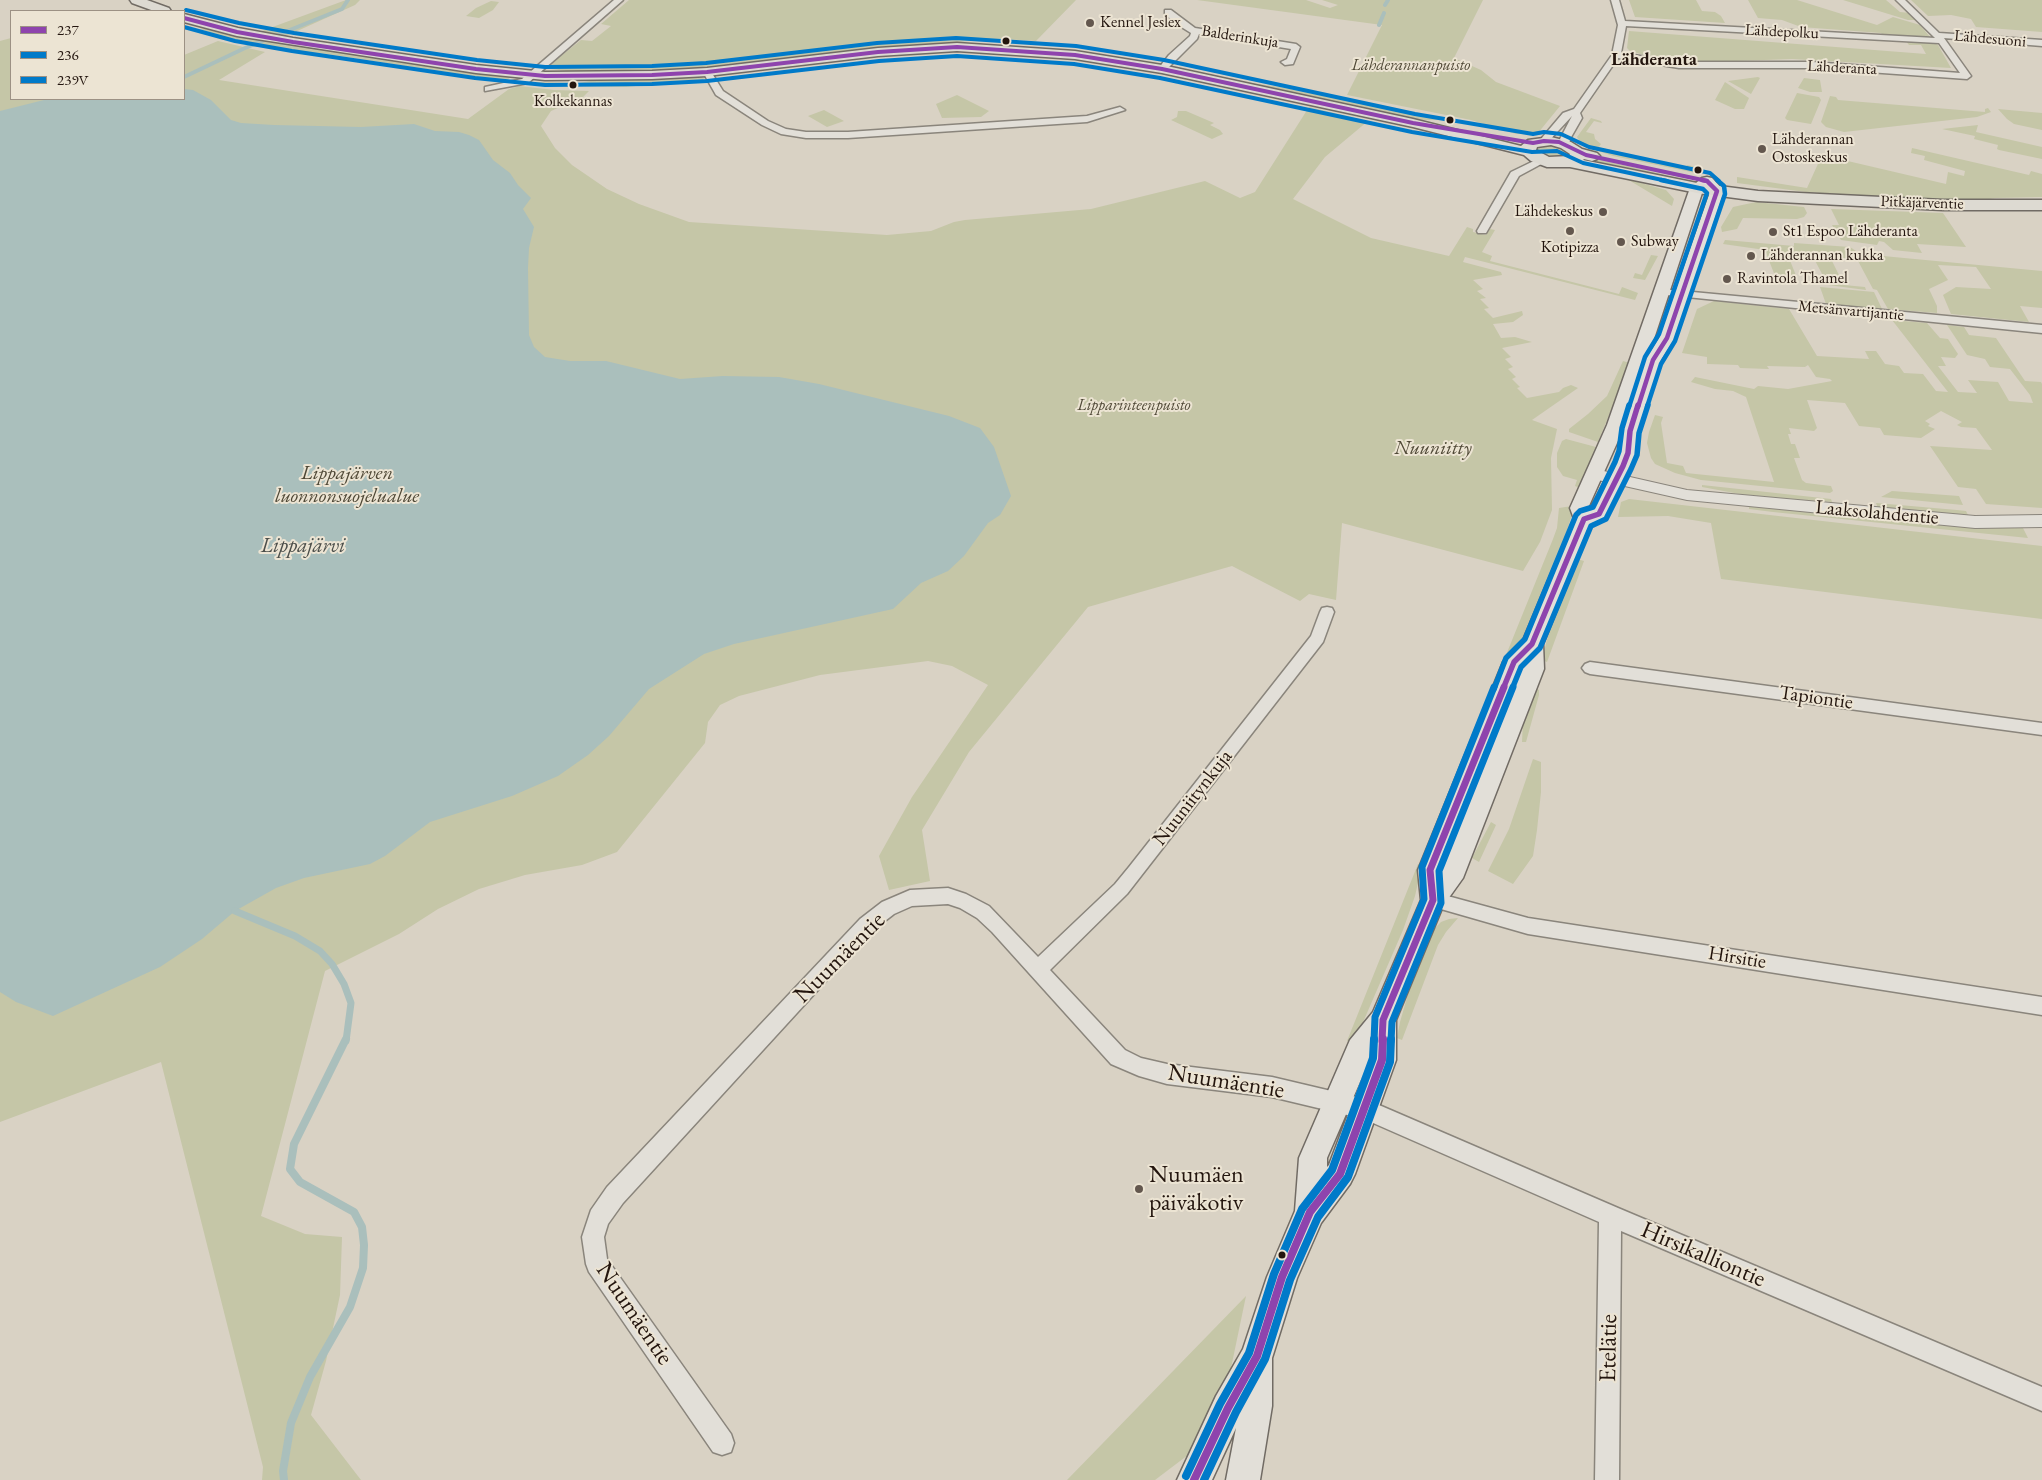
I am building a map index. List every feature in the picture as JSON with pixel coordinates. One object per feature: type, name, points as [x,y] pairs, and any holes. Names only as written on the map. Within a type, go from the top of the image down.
[{"type":"main road","points":[[136,0],[162,10]]},
{"type":"main road","points":[[185,18],[257,37],[476,69],[532,75],[600,77],[708,72],[878,52],[957,47],[1075,55],[1162,69],[1537,149],[1571,153]]},
{"type":"main road","points":[[1537,149],[1554,163],[1571,153]]},
{"type":"main road","name":"Pitkäjärventie","points":[[1571,153],[1707,187],[1758,196],[1943,205],[2042,205]]},
{"type":"main road","points":[[1310,1212],[1313,1158],[1360,1049],[1383,1020],[1433,900],[1451,878],[1533,669],[1532,644],[1584,519],[1579,508],[1616,425],[1661,292],[1707,187]]},
{"type":"main road","points":[[1584,519],[1599,514],[1628,453],[1630,431],[1640,397],[1653,360],[1667,338],[1681,295],[1707,187]]},
{"type":"main road","points":[[1194,1480],[1228,1408],[1257,1356],[1282,1277],[1310,1212],[1340,1174],[1382,1060],[1383,1020]]},
{"type":"main road","points":[[1243,1480],[1256,1406],[1257,1356]]},
{"type":"street","points":[[488,89],[519,83],[532,75],[620,0]]},
{"type":"street","points":[[1482,231],[1515,174],[1566,116],[1575,113],[1616,55],[1621,23],[1615,0]]},
{"type":"street","name":"Lähderanta","points":[[1616,55],[1679,65],[1812,65],[1968,76],[1940,38],[1900,0]]},
{"type":"street","name":"Balderinkuja","points":[[1168,12],[1193,30],[1294,46],[1296,48],[1290,62],[1286,62]]},
{"type":"street","name":"Lähdepolku","points":[[1621,23],[1940,38]]},
{"type":"street","name":"Balderinkuja","points":[[1162,69],[1172,56],[1194,37],[1195,33],[1193,30]]},
{"type":"street","name":"Lähdesuoni","points":[[1940,38],[2042,43]]},
{"type":"street","points":[[708,72],[719,93],[765,124],[784,132],[806,135],[848,135],[1087,119],[1120,110]]},
{"type":"street","points":[[1571,153],[1565,139],[1577,118],[1575,113]]},
{"type":"street","name":"Metsänvartijantie","points":[[1661,292],[2042,328]]},
{"type":"street","name":"Laaksolahdentie","points":[[1598,466],[1687,495],[1975,522],[2042,521]]},
{"type":"street","name":"Nuuniitynkuja","points":[[1038,970],[1121,889],[1135,872],[1318,638],[1326,612]]},
{"type":"street","name":"Tapiontie","points":[[1590,668],[2042,728]]},
{"type":"street","name":"Nuumäentie","points":[[722,1443],[597,1264],[594,1254],[593,1237],[599,1218],[615,1195],[866,925],[888,908],[910,898],[948,896],[966,902],[983,912],[1118,1057],[1139,1067],[1167,1074],[1272,1087],[1364,1109]]},
{"type":"street","name":"Hirsitie","points":[[1433,900],[1528,926],[2042,1006]]},
{"type":"street","name":"Hirsikalliontie","points":[[1364,1109],[1610,1216],[2042,1399]]},
{"type":"street","name":"Etelätie","points":[[1607,1480],[1610,1216]]},
{"type":"green space","points":[[346,0],[360,0],[355,5],[286,36],[259,32]]},
{"type":"green space","points":[[629,0],[1076,0],[1036,41],[980,40],[664,71],[583,73],[551,69],[550,66],[556,60],[581,40],[592,41],[611,26],[601,24]]},
{"type":"green space","name":"Lähderannanpuisto","points":[[1197,0],[1306,0],[1330,8],[1338,5],[1322,0],[1483,0],[1454,58],[1481,70],[1496,82],[1560,106],[1538,133],[1516,134],[1471,120],[1347,95],[1382,25]]},
{"type":"green space","points":[[1629,0],[1696,0],[1702,11],[1715,12],[1721,16],[1725,23],[1635,17]]},
{"type":"green space","points":[[1748,0],[1797,0],[1877,25],[1893,17],[1920,25],[1930,37],[1884,37],[1881,33],[1801,27],[1782,20],[1758,18]]},
{"type":"green space","points":[[1843,0],[1886,0],[1900,12],[1910,13],[1918,20],[1908,20]]},
{"type":"green space","points":[[1911,0],[2042,0],[2042,32],[1976,27],[1971,19],[1951,15],[1928,16]]},
{"type":"green space","points":[[491,1],[499,2],[493,10],[479,18],[466,16],[476,8]]},
{"type":"green space","points":[[205,28],[281,44],[511,77],[506,81],[326,54],[250,46],[200,29]]},
{"type":"green space","points":[[1629,31],[1926,54],[1921,45],[1909,45],[1905,40],[1931,42],[1938,45],[1951,68],[1792,59],[1709,62],[1662,60],[1630,51],[1627,48]]},
{"type":"green space","name":"Lippajärven luonnonsuojelualue","points":[[10,38],[10,100],[185,100],[185,55],[218,41],[265,52],[219,80],[468,119],[509,89],[520,86],[554,90],[589,91],[583,97],[551,111],[541,126],[555,148],[572,165],[607,189],[639,204],[689,222],[887,235],[931,231],[965,220],[1091,209],[1205,181],[1240,198],[1255,192],[1309,107],[1368,121],[1325,157],[1293,199],[1371,238],[1449,256],[1467,227],[1473,229],[1473,232],[1486,235],[1490,229],[1495,230],[1482,252],[1492,256],[1490,261],[1619,294],[1622,287],[1638,293],[1635,300],[1465,257],[1463,262],[1501,272],[1502,275],[1473,280],[1483,289],[1477,291],[1486,298],[1480,299],[1489,308],[1484,309],[1493,318],[1522,311],[1523,315],[1513,322],[1493,324],[1501,338],[1515,337],[1532,342],[1502,348],[1511,357],[1505,359],[1513,367],[1508,369],[1516,377],[1512,379],[1520,387],[1517,388],[1527,398],[1559,392],[1571,385],[1578,388],[1532,420],[1557,429],[1551,458],[1552,510],[1540,542],[1523,571],[1342,523],[1336,600],[1309,594],[1300,601],[1232,566],[1088,607],[969,752],[922,830],[930,881],[889,890],[879,856],[912,797],[988,685],[952,666],[928,661],[820,675],[739,696],[720,705],[708,722],[705,743],[617,852],[582,865],[525,875],[479,889],[438,909],[399,934],[325,971],[261,1216],[305,1234],[342,1237],[340,1295],[326,1361],[311,1415],[361,1480],[262,1480],[263,1467],[161,1062],[0,1122],[0,41]]},
{"type":"green space","points":[[700,76],[705,79],[626,87],[531,83],[579,83],[595,80]]},
{"type":"green space","points":[[1760,78],[1751,94],[1728,81]]},
{"type":"green space","points":[[1804,78],[1820,80],[1822,92],[1810,92],[1798,88]]},
{"type":"green space","points":[[1224,79],[1280,87],[1441,120],[1422,120],[1395,116]]},
{"type":"green space","points":[[1725,82],[1749,98],[1744,109],[1735,109],[1715,100]]},
{"type":"green space","points":[[1797,93],[1819,97],[1821,100],[1811,124],[1785,118]]},
{"type":"green space","points":[[957,95],[989,111],[981,117],[942,118],[936,104]]},
{"type":"green space","points":[[1830,96],[1836,97],[1838,100],[1985,112],[1985,109],[1988,108],[1991,112],[1977,117],[1844,132],[1826,127],[1821,122]]},
{"type":"green space","points":[[1998,109],[2042,113],[2042,130],[2014,124]]},
{"type":"green space","points":[[824,110],[844,121],[827,127],[808,116]]},
{"type":"green space","points":[[1178,111],[1186,111],[1214,123],[1210,125],[1220,130],[1223,134],[1212,139],[1171,120],[1177,117]]},
{"type":"green space","points":[[1591,118],[1602,123],[1594,121],[1586,132],[1594,134],[1595,139],[1601,144],[1599,147],[1685,169],[1687,165],[1697,167],[1696,173],[1613,156],[1581,144],[1577,137]]},
{"type":"green space","points":[[1978,125],[1976,132],[2042,147],[2042,159],[1999,150],[1997,149],[1998,145],[1974,139],[1975,136],[1942,129]]},
{"type":"green space","points":[[1558,146],[1565,150],[1567,154],[1562,158],[1548,157],[1537,152],[1537,147]]},
{"type":"green space","points":[[1912,148],[2029,175],[2031,171],[2042,174],[2042,197],[1983,200],[1889,198],[1806,192],[1737,183],[1737,177],[1807,188],[1822,155],[1946,184],[1948,172],[1964,176],[1965,171],[1924,160],[1925,156],[1911,153]]},
{"type":"green space","points":[[1589,157],[1666,175],[1664,177],[1588,161]]},
{"type":"green space","points":[[1627,179],[1666,190],[1674,199],[1672,206]]},
{"type":"green space","points":[[1756,202],[1804,207],[1807,213],[1804,217],[1797,219],[1743,218],[1737,229],[1722,232],[1721,227],[1733,207]]},
{"type":"green space","points":[[1831,209],[1943,213],[1966,247],[1917,244],[1922,253],[1893,250],[1884,242],[1879,241],[1877,245],[1841,240],[1832,225],[1839,225]]},
{"type":"green space","points":[[1725,240],[1794,246],[1794,243],[1850,247],[1856,251],[1881,253],[1883,256],[2042,271],[2042,308],[2020,306],[2029,322],[1951,314],[1943,295],[1956,287],[1991,289],[1976,267],[1938,265],[1948,280],[1929,289],[1937,306],[1937,313],[1888,309],[1877,290],[1873,289],[1857,259],[1830,257],[1844,285],[1865,287],[1866,290],[1828,285],[1812,255],[1787,253],[1797,278],[1775,276],[1765,250],[1723,244]]},
{"type":"green space","points":[[1651,255],[1658,256],[1645,280],[1633,278],[1635,273],[1642,275]]},
{"type":"green space","points":[[1820,287],[1874,292],[1882,309],[1826,304]]},
{"type":"green space","points":[[1714,301],[1789,309],[1817,356],[1869,359],[1865,351],[1876,351],[1885,364],[1899,366],[1904,373],[1923,374],[1936,391],[1948,392],[1892,320],[1927,323],[1940,338],[1948,339],[1958,354],[1955,358],[1941,357],[1946,366],[1938,366],[1958,392],[1977,393],[1968,380],[1998,382],[2009,401],[2033,403],[2030,395],[2010,369],[1990,367],[1985,359],[1967,355],[1947,325],[1964,327],[1969,335],[1996,338],[2025,381],[2041,382],[2042,384],[2042,508],[1986,504],[1976,489],[1958,487],[1930,446],[1992,450],[1976,428],[1961,427],[1957,425],[1962,422],[1941,411],[1925,421],[1930,424],[1928,426],[1935,429],[1921,438],[1884,435],[1880,428],[1859,426],[1845,403],[1807,400],[1817,428],[1814,431],[1789,428],[1791,434],[1788,434],[1791,444],[1795,444],[1800,458],[1794,458],[1802,480],[1806,483],[1831,486],[1833,491],[1830,493],[1701,480],[1675,473],[1655,464],[1651,458],[1647,443],[1655,415],[1663,417],[1661,423],[1667,463],[1683,466],[1686,473],[1774,482],[1746,397],[1733,391],[1715,389],[1691,382],[1695,377],[1754,389],[1758,386],[1788,389],[1832,381],[1816,377],[1808,365],[1805,367],[1767,366],[1769,369],[1740,368],[1738,365],[1707,364],[1707,357],[1682,353],[1697,309]]},
{"type":"green space","points":[[1623,361],[1630,363],[1598,442],[1569,432],[1569,429],[1607,396]]},
{"type":"green space","points":[[1566,439],[1596,447],[1580,488],[1575,486],[1577,480],[1563,476],[1557,467],[1557,453],[1562,441]]},
{"type":"green space","points":[[1702,485],[1831,499],[1832,502],[1745,495],[1702,487]]},
{"type":"green space","points":[[1892,491],[1959,496],[1963,505],[1881,497]]},
{"type":"green space","points":[[1629,499],[2042,546],[2042,619],[1721,579],[1711,523],[1668,516],[1618,517],[1621,502]]},
{"type":"green space","points":[[1876,503],[1966,511],[1968,515],[1878,508]]},
{"type":"green space","points":[[1572,506],[1574,509],[1565,536],[1511,665],[1504,660],[1557,528],[1559,508]]},
{"type":"green space","points":[[1749,506],[1979,528],[2022,526],[2028,538],[1773,512],[1749,509]]},
{"type":"green space","points":[[1577,559],[1584,561],[1547,662],[1542,660],[1551,623]]},
{"type":"green space","points":[[1534,687],[1539,690],[1539,695],[1526,742],[1522,742],[1523,721]]},
{"type":"green space","points":[[1533,759],[1541,762],[1541,792],[1533,856],[1513,884],[1488,871],[1509,829]]},
{"type":"green space","points":[[1491,822],[1496,825],[1479,862],[1472,858]]},
{"type":"green space","points":[[1418,864],[1422,865],[1415,896],[1403,930],[1354,1043],[1347,1041]]},
{"type":"green space","points":[[1458,918],[1438,945],[1402,1040],[1397,1038],[1408,994],[1435,928],[1441,922]]},
{"type":"green space","points":[[1246,1296],[1231,1368],[1188,1455],[1155,1480],[1067,1480]]},
{"type":"water","name":"Lippajärvi","points":[[185,89],[193,90],[211,100],[231,120],[241,123],[361,127],[414,124],[435,131],[459,132],[469,135],[479,140],[493,160],[510,173],[518,185],[531,198],[523,209],[534,227],[529,248],[528,268],[529,335],[534,347],[545,357],[570,361],[606,361],[680,379],[723,376],[779,377],[819,384],[949,416],[980,428],[994,447],[1011,496],[1000,515],[988,523],[964,556],[948,571],[921,583],[893,609],[734,644],[704,654],[649,689],[609,736],[588,755],[558,776],[512,796],[430,822],[385,856],[370,864],[304,878],[276,888],[235,911],[202,939],[160,967],[53,1016],[16,1002],[0,992],[0,111],[44,100],[185,100]]},
{"type":"waterway","points":[[185,77],[245,48],[342,9],[348,0]]},
{"type":"waterway","points":[[1385,5],[1388,0]]},
{"type":"waterway","points":[[1379,25],[1384,13]]},
{"type":"waterway","points":[[235,911],[295,936],[320,951],[332,964],[344,984],[351,1003],[346,1041]]},
{"type":"waterway","points":[[284,1480],[283,1471],[291,1423],[310,1377],[350,1307],[363,1268],[364,1245],[362,1227],[354,1212],[300,1182],[290,1169],[294,1144],[346,1039]]},
{"type":"transit line","name":"239V","points":[[186,10],[239,23],[294,33],[477,60],[545,67],[652,66],[706,63],[877,43],[956,38],[1076,46],[1164,60],[1415,114],[1533,134],[1544,132],[1561,134],[1589,147],[1710,173],[1724,186],[1725,194],[1675,341],[1661,364],[1639,433],[1637,455],[1606,519],[1591,526],[1540,648],[1521,667],[1439,871],[1441,903],[1392,1022],[1390,1062],[1348,1177],[1318,1217],[1290,1280],[1265,1359],[1236,1412],[1204,1480]]},
{"type":"transit line","name":"237","points":[[185,18],[237,32],[293,42],[476,69],[545,76],[652,75],[707,72],[878,52],[957,47],[1075,55],[1162,69],[1413,123],[1533,143],[1544,141],[1559,142],[1586,155],[1707,181],[1717,191],[1667,338],[1653,360],[1630,431],[1628,453],[1623,466],[1599,514],[1584,519],[1532,644],[1514,662],[1430,870],[1433,900],[1383,1020],[1382,1060],[1340,1174],[1310,1212],[1282,1277],[1257,1356],[1228,1408],[1194,1480]]},
{"type":"transit line","name":"236","points":[[185,27],[235,41],[292,51],[475,78],[545,85],[652,84],[707,81],[879,61],[957,56],[1074,64],[1160,78],[1412,132],[1532,152],[1557,151],[1583,163],[1703,189],[1707,193],[1659,334],[1645,357],[1622,428],[1619,451],[1615,462],[1593,507],[1580,511],[1576,515],[1525,639],[1506,658],[1422,867],[1424,899],[1375,1017],[1373,1058],[1332,1170],[1302,1209],[1274,1274],[1249,1353],[1220,1404],[1186,1476]]},
{"type":"place","name":"Kennel Jeslex","points":[[1090,23]]},
{"type":"place","name":"Kolkekannas","points":[[573,85]]},
{"type":"place","name":"Lähderannan Ostoskeskus","points":[[1762,149]]},
{"type":"place","name":"Lähdekeskus","points":[[1603,212]]},
{"type":"place","name":"Kotipizza","points":[[1570,231]]},
{"type":"place","name":"St1 Espoo Lähderanta","points":[[1773,232]]},
{"type":"place","name":"Subway","points":[[1621,242]]},
{"type":"place","name":"Lähderannan kukka","points":[[1751,256]]},
{"type":"place","name":"Ravintola Thamel","points":[[1727,279]]},
{"type":"place","name":"Nuumäen päiväkotiv","points":[[1139,1189]]},
{"type":"district","name":"Lähderanta","points":[[1654,60]]},
{"type":"park label","name":"Lipparinteenpuisto","points":[[1134,406]]},
{"type":"park label","name":"Nuuniitty","points":[[1433,449]]}]
